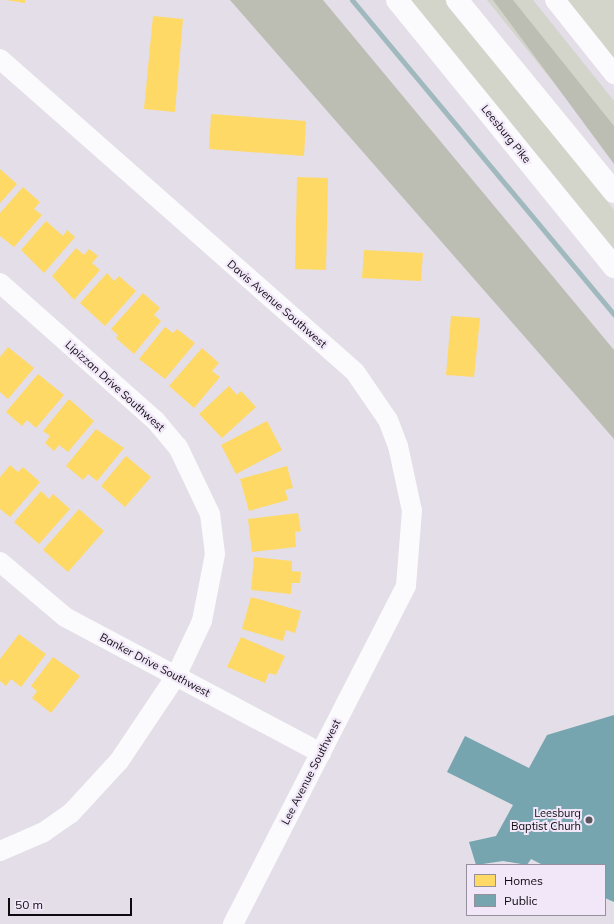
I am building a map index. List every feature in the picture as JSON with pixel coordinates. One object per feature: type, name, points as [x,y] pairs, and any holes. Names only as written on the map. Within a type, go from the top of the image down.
[{"type":"highway","name":"Leesburg Pike","points":[[397,0],[614,267]]},
{"type":"highway","points":[[457,0],[614,192]]},
{"type":"street","points":[[554,0],[614,74]]},
{"type":"street","name":"Davis Avenue Southwest","points":[[0,59],[355,372],[373,396],[398,446],[412,511],[410,573],[391,621]]},
{"type":"street","name":"Lipizzan Drive Southwest","points":[[0,283],[155,420],[178,447],[202,493],[213,530],[212,578],[202,621],[176,676],[119,761],[92,792],[44,832],[0,851]]},
{"type":"street","name":"Banker Drive Southwest","points":[[0,562],[65,617],[321,753]]},
{"type":"street","name":"Lee Avenue Southwest","points":[[233,924],[391,621]]},
{"type":"shaded area","points":[[230,0],[323,0],[614,350],[614,439]]},
{"type":"shaded area","points":[[410,0],[445,0],[614,210],[614,249]]},
{"type":"shaded area","points":[[487,0],[533,0],[614,101],[614,157]]},
{"type":"shaded area","points":[[493,0],[513,0],[614,126],[614,164]]},
{"type":"shaded area","points":[[560,0],[614,0],[614,68]]},
{"type":"building: Homes","points":[[6,0],[25,0],[25,3]]},
{"type":"building: Homes","points":[[153,16],[183,19],[175,112],[144,109]]},
{"type":"building: Homes","points":[[211,114],[306,121],[304,156],[209,149]]},
{"type":"building: Homes","points":[[0,169],[17,184],[0,203]]},
{"type":"building: Homes","points":[[297,177],[328,178],[326,270],[295,269]]},
{"type":"building: Homes","points":[[23,187],[40,202],[34,209],[42,215],[14,247],[0,236],[0,213]]},
{"type":"building: Homes","points":[[46,221],[63,236],[67,230],[75,237],[44,273],[21,250]]},
{"type":"building: Homes","points":[[76,248],[84,255],[89,249],[98,256],[92,263],[100,270],[74,300],[52,276]]},
{"type":"building: Homes","points":[[364,250],[423,253],[421,281],[362,278]]},
{"type":"building: Homes","points":[[107,273],[114,281],[119,276],[136,291],[105,326],[80,303]]},
{"type":"building: Homes","points":[[143,293],[160,308],[154,315],[161,321],[134,354],[116,338],[118,335],[111,329]]},
{"type":"building: Homes","points":[[451,316],[480,318],[474,377],[446,375]]},
{"type":"building: Homes","points":[[165,327],[173,333],[177,329],[195,343],[165,379],[139,359]]},
{"type":"building: Homes","points":[[8,347],[34,368],[8,399],[0,392],[0,357]]},
{"type":"building: Homes","points":[[202,348],[219,363],[212,371],[220,377],[194,408],[169,386]]},
{"type":"building: Homes","points":[[38,374],[64,395],[36,428],[27,420],[22,426],[6,412]]},
{"type":"building: Homes","points":[[229,386],[237,395],[241,391],[256,407],[222,438],[199,414]]},
{"type":"building: Homes","points":[[69,399],[94,421],[68,452],[59,445],[54,451],[45,443],[50,436],[43,431]]},
{"type":"building: Homes","points":[[267,421],[282,450],[236,474],[221,445]]},
{"type":"building: Homes","points":[[96,429],[124,448],[97,481],[88,474],[83,480],[66,466]]},
{"type":"building: Homes","points":[[126,456],[151,477],[125,507],[101,486]]},
{"type":"building: Homes","points":[[10,465],[18,472],[23,467],[40,482],[10,517],[0,509],[0,477]]},
{"type":"building: Homes","points":[[287,466],[293,488],[285,490],[288,500],[249,511],[240,479]]},
{"type":"building: Homes","points":[[41,491],[49,499],[53,494],[70,509],[39,544],[14,522]]},
{"type":"building: Homes","points":[[79,509],[104,531],[68,572],[43,550]]},
{"type":"building: Homes","points":[[298,513],[301,531],[295,532],[296,547],[252,552],[248,519]]},
{"type":"building: Homes","points":[[254,557],[292,561],[292,571],[301,572],[300,583],[292,583],[291,594],[251,590]]},
{"type":"building: Homes","points":[[251,597],[301,611],[295,633],[286,630],[283,641],[242,629]]},
{"type":"building: Homes","points":[[19,634],[46,654],[21,687],[11,679],[6,686],[0,681],[0,659]]},
{"type":"building: Homes","points":[[241,637],[285,656],[276,675],[269,673],[265,683],[227,667]]},
{"type":"building: Homes","points":[[53,657],[80,676],[51,713],[32,698],[37,691],[31,686]]},
{"type":"building: Public","points":[[614,715],[614,902],[606,898],[606,864],[541,864],[531,859],[528,864],[503,861],[476,864],[469,842],[496,836],[513,805],[447,772],[465,736],[529,768],[547,735]]},
{"type":"waterway","points":[[352,0],[614,315]]},
{"type":"place","name":"Leesburg Baptist Churh","points":[[589,820]]}]
